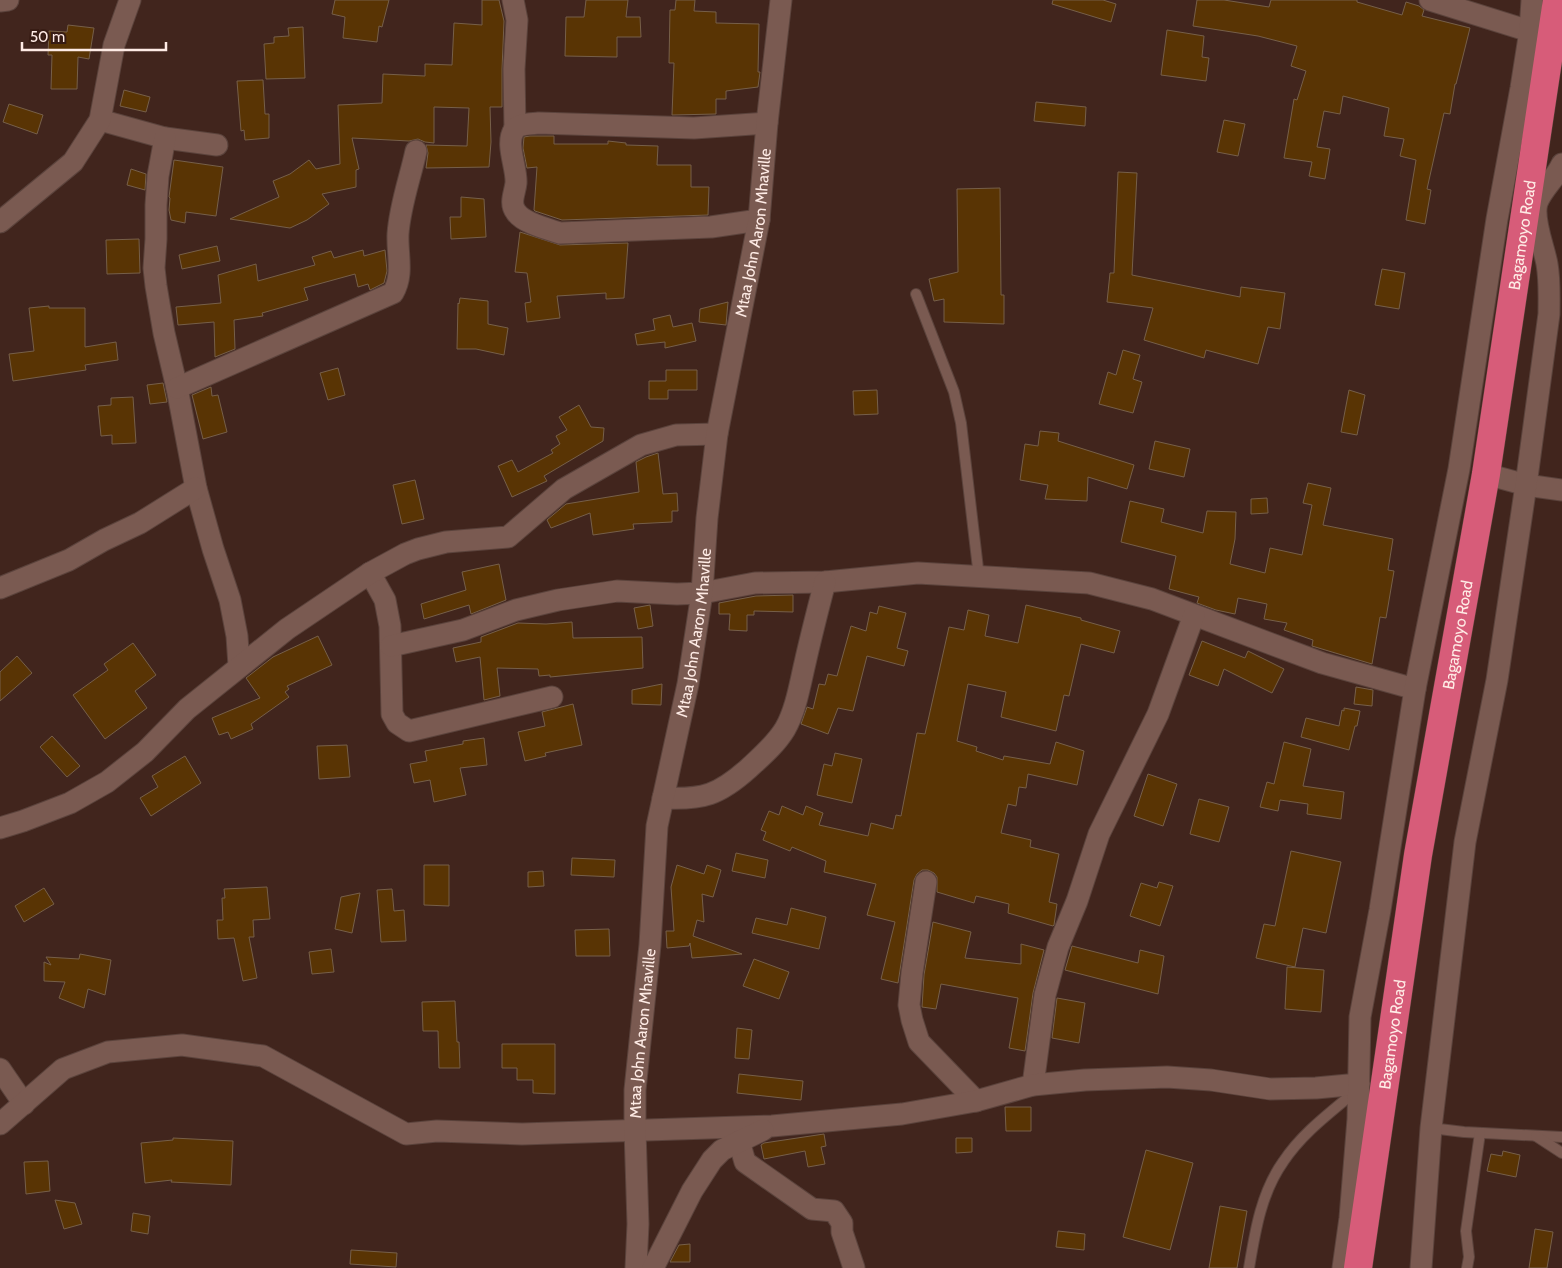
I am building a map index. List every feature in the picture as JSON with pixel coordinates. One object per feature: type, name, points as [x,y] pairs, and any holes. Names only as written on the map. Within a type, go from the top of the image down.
[{"type":"highway","name":"Bagamoyo Road","points":[[1358,1268],[1418,855],[1486,474],[1531,203],[1540,34],[1557,0]]},
{"type":"street","points":[[0,1],[8,0]]},
{"type":"street","points":[[0,222],[73,162],[100,120],[114,45],[130,0]]},
{"type":"street","points":[[513,0],[517,20],[514,70],[515,129],[511,139],[516,178],[512,203],[514,211],[518,215],[538,226],[560,233],[712,227],[759,220]]},
{"type":"street","name":"Mtaa John Aaron Mhaville","points":[[636,1268],[638,1224],[635,1090],[650,945],[658,826],[688,684],[702,593],[706,518],[716,434],[759,220],[767,123],[781,0]]},
{"type":"street","points":[[1430,0],[1540,34]]},
{"type":"street","points":[[1343,1268],[1350,1218],[1358,1119],[1360,1017],[1380,910],[1415,689],[1459,469],[1496,219],[1521,88],[1540,34],[1532,0]]},
{"type":"street","points":[[100,120],[165,138],[217,145]]},
{"type":"street","points":[[515,129],[523,124],[539,123],[694,128],[767,123]]},
{"type":"street","points":[[165,138],[158,176],[154,268],[164,333],[177,388],[196,488],[230,600],[237,636],[239,666]]},
{"type":"street","points":[[177,388],[393,293],[398,285],[400,271],[398,234],[405,191],[410,183],[416,152]]},
{"type":"street","points":[[1420,1268],[1430,1128],[1465,842],[1496,680],[1526,485],[1556,315],[1547,265],[1536,216],[1531,203],[1541,195],[1558,174],[1562,164]]},
{"type":"street","points":[[0,828],[23,822],[70,803],[107,782],[145,752],[186,709],[239,666],[287,629],[370,573],[418,549],[463,540],[508,537],[564,490],[640,445],[676,435],[716,434]]},
{"type":"street","points":[[1486,474],[1526,485],[1562,490]]},
{"type":"street","points":[[0,588],[69,560],[104,540],[140,523],[196,488]]},
{"type":"street","points":[[370,573],[385,600],[390,626],[392,714],[397,723],[408,731],[552,697]]},
{"type":"street","points":[[391,646],[463,630],[516,610],[558,600],[617,591],[677,594],[702,593],[755,583],[825,582],[918,573],[1090,583],[1152,599],[1322,663],[1415,689]]},
{"type":"street","points":[[663,798],[686,799],[706,796],[723,789],[736,780],[772,747],[786,727],[797,697],[825,582]]},
{"type":"street","points":[[1033,1085],[1045,995],[1049,974],[1058,947],[1077,901],[1099,834],[1158,714],[1194,615]]},
{"type":"street","points":[[926,882],[912,972],[909,1005],[912,1020],[919,1042],[976,1101]]},
{"type":"street","points":[[0,1124],[63,1069],[72,1065],[108,1052],[182,1045],[263,1056],[406,1134],[437,1131],[522,1134],[772,1126],[902,1114],[976,1101],[1033,1085],[1085,1080],[1167,1077],[1211,1080],[1270,1089],[1359,1086]]},
{"type":"street","points":[[0,1069],[24,1104]]},
{"type":"street","points":[[653,1268],[702,1174],[712,1160],[722,1150],[772,1126]]},
{"type":"street","points":[[739,1141],[744,1162],[812,1209],[834,1211],[842,1223],[842,1232],[854,1268]]},
{"type":"lane","points":[[916,294],[956,400],[961,424],[979,577]]},
{"type":"lane","points":[[1249,1268],[1254,1234],[1264,1199],[1282,1162],[1316,1124],[1359,1086]]},
{"type":"lane","points":[[1430,1128],[1480,1133],[1562,1137]]},
{"type":"lane","points":[[1467,1268],[1466,1231],[1480,1133]]},
{"type":"lane","points":[[1536,1136],[1562,1153]]},
{"type":"building","points":[[335,0],[389,0],[382,27],[379,26],[377,42],[343,38],[345,17],[332,14]]},
{"type":"building","points":[[482,0],[499,0],[504,21],[502,107],[490,107],[491,142],[489,167],[426,168],[428,153],[426,145],[467,146],[469,108],[434,107],[434,143],[418,139],[409,141],[352,138],[359,169],[356,170],[356,187],[322,194],[329,204],[307,220],[290,228],[230,219],[279,197],[273,181],[290,174],[309,160],[316,169],[340,164],[338,105],[382,103],[383,74],[425,76],[425,64],[452,65],[454,23],[482,25]]},
{"type":"building","points":[[586,0],[628,0],[626,17],[640,17],[641,37],[617,37],[617,57],[565,56],[566,17],[584,17]]},
{"type":"building","points":[[676,0],[695,0],[694,11],[716,12],[716,23],[759,24],[758,72],[760,72],[758,87],[726,91],[726,99],[716,99],[716,114],[672,115],[674,63],[669,63],[670,10],[675,10]]},
{"type":"building","points":[[1053,0],[1103,0],[1116,4],[1111,22],[1052,4]]},
{"type":"building","points":[[1197,0],[1224,0],[1269,7],[1271,0],[1357,0],[1357,2],[1402,15],[1406,2],[1419,6],[1424,10],[1422,16],[1470,28],[1455,84],[1450,114],[1444,113],[1427,189],[1431,190],[1425,224],[1406,220],[1416,160],[1400,156],[1404,139],[1384,136],[1389,108],[1343,96],[1340,114],[1324,111],[1317,147],[1330,149],[1325,179],[1309,176],[1312,162],[1284,158],[1294,99],[1297,100],[1306,71],[1291,66],[1297,46],[1258,36],[1193,26]]},
{"type":"building","points":[[68,25],[94,28],[89,59],[78,57],[77,89],[51,89],[52,55],[48,55],[49,31],[67,32]]},
{"type":"building","points":[[303,27],[305,78],[266,79],[264,44],[274,43],[274,37],[289,36],[288,28]]},
{"type":"building","points":[[1167,30],[1204,36],[1202,57],[1209,58],[1206,81],[1161,75]]},
{"type":"building","points":[[263,80],[265,114],[269,114],[269,138],[245,140],[244,130],[241,131],[237,81]]},
{"type":"building","points":[[124,90],[150,97],[146,112],[120,106]]},
{"type":"building","points":[[1036,102],[1086,107],[1085,126],[1034,121]]},
{"type":"building","points":[[9,104],[43,115],[37,134],[3,122]]},
{"type":"building","points":[[1224,120],[1245,124],[1238,156],[1217,152]]},
{"type":"building","points":[[554,136],[554,144],[608,144],[608,141],[626,143],[626,145],[658,146],[657,165],[691,165],[691,187],[709,187],[708,215],[562,220],[535,211],[537,167],[527,168],[523,148],[524,137]]},
{"type":"building","points":[[174,160],[223,167],[216,216],[186,212],[185,223],[171,220],[169,197]]},
{"type":"building","points":[[131,169],[146,174],[145,190],[127,185]]},
{"type":"building","points":[[1118,172],[1137,173],[1132,275],[1240,297],[1241,287],[1285,293],[1280,329],[1268,327],[1258,364],[1206,350],[1204,358],[1144,340],[1153,308],[1107,302],[1110,273],[1114,273]]},
{"type":"building","points":[[1000,188],[1001,295],[1004,295],[1004,324],[944,322],[944,299],[934,301],[929,279],[958,272],[957,189]]},
{"type":"building","points":[[461,197],[484,199],[486,237],[451,239],[450,217],[461,217]]},
{"type":"building","points":[[520,232],[560,245],[628,243],[624,298],[606,299],[606,293],[557,296],[560,318],[527,322],[525,303],[531,302],[527,273],[515,272]]},
{"type":"building","points":[[139,239],[140,273],[107,274],[106,240]]},
{"type":"building","points":[[217,246],[220,261],[182,269],[179,255]]},
{"type":"building","points":[[363,250],[364,256],[385,250],[387,271],[384,283],[370,290],[368,284],[358,287],[355,274],[304,288],[308,300],[262,313],[263,316],[234,320],[235,349],[215,357],[214,322],[178,325],[176,307],[221,303],[218,275],[256,264],[258,281],[315,265],[312,257],[331,251],[334,258]]},
{"type":"building","points":[[1382,269],[1405,273],[1399,309],[1375,305]]},
{"type":"building","points":[[460,298],[488,301],[488,324],[508,328],[504,355],[476,349],[457,349],[458,303]]},
{"type":"building","points":[[728,302],[726,325],[699,322],[700,309]]},
{"type":"building","points":[[49,306],[49,308],[85,308],[85,347],[116,342],[118,360],[85,365],[86,370],[13,381],[9,354],[34,351],[29,308]]},
{"type":"building","points":[[670,315],[673,327],[692,323],[696,341],[665,348],[665,342],[637,345],[635,334],[655,330],[653,319]]},
{"type":"building","points":[[1123,350],[1140,355],[1133,379],[1142,382],[1133,413],[1099,404],[1108,372],[1116,375]]},
{"type":"building","points":[[338,368],[345,395],[328,400],[320,373]]},
{"type":"building","points":[[666,370],[697,370],[697,390],[668,390],[668,399],[649,399],[649,381],[666,381]]},
{"type":"building","points":[[163,383],[167,402],[150,404],[147,385]]},
{"type":"building","points":[[211,387],[212,396],[218,395],[227,432],[203,439],[192,395]]},
{"type":"building","points":[[877,390],[878,414],[854,415],[853,391]]},
{"type":"building","points":[[1349,390],[1365,395],[1357,435],[1341,432]]},
{"type":"building","points":[[133,397],[136,443],[112,444],[112,435],[101,436],[98,406],[111,405],[111,398]]},
{"type":"building","points":[[579,405],[591,427],[604,428],[603,441],[544,476],[547,481],[512,497],[498,466],[512,460],[518,472],[553,453],[551,450],[560,444],[556,436],[567,430],[559,417]]},
{"type":"building","points":[[1040,431],[1059,433],[1058,441],[1134,465],[1127,489],[1088,477],[1087,501],[1045,499],[1048,485],[1020,480],[1025,444],[1038,446]]},
{"type":"building","points":[[1155,441],[1190,449],[1184,477],[1149,469]]},
{"type":"building","points":[[658,453],[663,494],[677,493],[678,511],[672,511],[672,522],[633,524],[634,529],[593,535],[590,513],[551,528],[547,520],[566,504],[639,492],[636,462]]},
{"type":"building","points":[[415,480],[424,519],[402,524],[393,485]]},
{"type":"building","points":[[1308,483],[1331,488],[1323,525],[1393,539],[1388,570],[1394,571],[1386,618],[1380,617],[1372,664],[1312,646],[1313,640],[1284,630],[1287,623],[1264,619],[1267,604],[1238,598],[1235,614],[1197,603],[1199,597],[1169,589],[1176,556],[1121,542],[1130,501],[1164,509],[1161,522],[1203,533],[1207,511],[1236,512],[1235,539],[1230,564],[1265,573],[1270,548],[1302,555],[1312,505],[1303,503]]},
{"type":"building","points":[[1267,498],[1268,513],[1251,514],[1251,499]]},
{"type":"building","points":[[499,564],[506,600],[471,614],[469,605],[424,619],[421,604],[466,590],[462,572]]},
{"type":"building","points":[[793,595],[793,612],[754,611],[754,615],[747,615],[747,631],[729,630],[730,614],[719,614],[719,603],[756,596]]},
{"type":"building","points":[[650,605],[653,626],[638,629],[634,608]]},
{"type":"building","points":[[1026,605],[1081,618],[1081,620],[1120,631],[1114,653],[1081,644],[1069,696],[1064,695],[1056,731],[1001,717],[1006,692],[968,684],[957,741],[977,747],[976,751],[1003,760],[1004,756],[1050,764],[1056,742],[1084,751],[1077,785],[1028,774],[1026,788],[1019,787],[1016,806],[1008,804],[1001,833],[1031,840],[1030,847],[1059,854],[1049,902],[1057,904],[1054,925],[1008,913],[1009,904],[976,896],[974,903],[937,892],[937,877],[928,870],[922,870],[914,880],[898,983],[881,979],[895,922],[867,915],[876,884],[824,872],[826,861],[792,847],[790,851],[763,840],[766,832],[761,830],[769,811],[779,815],[782,806],[803,815],[806,806],[823,813],[819,825],[868,836],[871,823],[893,829],[896,815],[901,816],[917,733],[925,734],[949,627],[964,630],[968,610],[989,615],[985,636],[1018,643]]},
{"type":"building","points":[[879,606],[906,613],[897,648],[908,651],[904,666],[867,656],[853,711],[838,708],[828,734],[801,724],[807,707],[813,709],[819,684],[825,685],[828,674],[837,676],[851,626],[866,631],[870,612],[877,614]]},
{"type":"building","points":[[572,622],[573,638],[642,637],[643,668],[550,677],[550,675],[539,676],[538,669],[497,668],[500,696],[484,700],[480,657],[456,662],[453,648],[481,642],[481,637],[518,623],[546,624]]},
{"type":"building","points":[[318,636],[332,665],[287,686],[289,689],[285,692],[289,697],[251,724],[253,729],[231,739],[228,732],[219,735],[212,718],[260,698],[246,678],[273,657]]},
{"type":"building","points":[[1202,641],[1245,658],[1248,651],[1284,669],[1272,693],[1224,669],[1218,686],[1189,675]]},
{"type":"building","points":[[133,643],[156,675],[135,691],[147,708],[105,739],[73,695],[108,670],[104,664]]},
{"type":"building","points":[[17,656],[32,673],[0,701],[0,672]]},
{"type":"building","points":[[662,684],[661,705],[632,704],[632,690]]},
{"type":"building","points":[[1356,687],[1373,690],[1372,706],[1354,704]]},
{"type":"building","points":[[573,704],[582,745],[545,753],[546,756],[525,761],[518,732],[545,726],[542,712]]},
{"type":"building","points":[[1344,708],[1360,711],[1349,750],[1301,737],[1306,718],[1339,726]]},
{"type":"building","points":[[52,736],[80,766],[67,777],[40,747]]},
{"type":"building","points":[[484,738],[487,765],[460,768],[466,795],[434,802],[430,780],[414,783],[410,764],[427,761],[425,751],[463,744],[463,741]]},
{"type":"building","points":[[1284,742],[1311,749],[1303,786],[1344,792],[1341,819],[1307,814],[1308,804],[1280,800],[1278,811],[1260,807],[1267,782],[1274,784]]},
{"type":"building","points":[[347,745],[350,777],[319,779],[317,746]]},
{"type":"building","points":[[835,753],[862,759],[852,803],[817,795],[824,764],[832,766]]},
{"type":"building","points":[[185,756],[201,783],[151,816],[140,798],[158,787],[152,776]]},
{"type":"building","points":[[1148,774],[1177,784],[1163,826],[1134,816]]},
{"type":"building","points":[[1199,799],[1229,807],[1219,842],[1190,834]]},
{"type":"building","points":[[1291,851],[1341,862],[1326,933],[1303,928],[1295,967],[1256,958],[1264,924],[1275,926]]},
{"type":"building","points":[[736,853],[768,860],[765,878],[732,871]]},
{"type":"building","points":[[572,858],[615,860],[614,877],[571,875]]},
{"type":"building","points":[[424,865],[449,865],[449,906],[424,905]]},
{"type":"building","points":[[677,865],[704,874],[707,865],[721,870],[713,897],[702,894],[704,922],[697,920],[693,936],[742,954],[692,958],[690,943],[689,946],[667,948],[666,931],[674,931],[671,887]]},
{"type":"building","points":[[543,871],[544,886],[528,887],[528,872]]},
{"type":"building","points":[[1159,882],[1173,886],[1160,926],[1130,916],[1141,883],[1157,888]]},
{"type":"building","points":[[267,887],[270,919],[253,920],[254,937],[249,937],[257,978],[243,981],[234,938],[218,939],[217,920],[223,920],[222,898],[225,898],[224,889]]},
{"type":"building","points":[[44,888],[54,904],[24,922],[15,906]]},
{"type":"building","points":[[392,889],[394,911],[404,910],[406,941],[381,942],[377,890]]},
{"type":"building","points":[[360,893],[352,933],[335,929],[341,897]]},
{"type":"building","points":[[791,908],[826,917],[819,949],[752,933],[756,918],[787,925]]},
{"type":"building","points":[[933,922],[971,932],[965,958],[1021,964],[1021,944],[1044,950],[1033,993],[1025,1051],[1009,1048],[1018,998],[941,984],[936,1009],[922,1007],[924,975]]},
{"type":"building","points":[[609,929],[610,956],[576,956],[575,930]]},
{"type":"building","points":[[1072,946],[1138,963],[1140,950],[1164,956],[1158,994],[1065,970]]},
{"type":"building","points":[[331,949],[334,972],[312,974],[309,952]]},
{"type":"building","points":[[80,954],[111,960],[105,995],[88,989],[84,1008],[59,998],[65,982],[44,981],[44,962],[51,965],[46,957],[79,959]]},
{"type":"building","points":[[754,959],[789,972],[779,999],[743,986]]},
{"type":"building","points":[[1287,967],[1324,970],[1321,1012],[1285,1009]]},
{"type":"building","points":[[1057,998],[1085,1003],[1079,1043],[1052,1038]]},
{"type":"building","points":[[455,1001],[460,1068],[439,1068],[438,1031],[423,1031],[422,1002]]},
{"type":"building","points":[[737,1028],[752,1030],[749,1059],[735,1058]]},
{"type":"building","points":[[502,1044],[555,1044],[555,1094],[533,1093],[533,1080],[517,1080],[517,1068],[502,1068]]},
{"type":"building","points":[[739,1074],[803,1081],[801,1100],[737,1093]]},
{"type":"building","points":[[1005,1107],[1031,1107],[1031,1131],[1006,1131]]},
{"type":"building","points":[[824,1134],[826,1146],[821,1147],[825,1164],[808,1167],[805,1151],[764,1159],[761,1145],[764,1143]]},
{"type":"building","points":[[173,1138],[233,1141],[231,1185],[171,1182],[172,1180],[145,1183],[141,1143],[173,1140]]},
{"type":"building","points":[[956,1138],[972,1138],[972,1152],[956,1153]]},
{"type":"building","points":[[1146,1150],[1193,1163],[1170,1250],[1123,1237]]},
{"type":"building","points":[[1503,1151],[1520,1155],[1516,1177],[1487,1171],[1491,1154],[1502,1156]]},
{"type":"building","points":[[48,1161],[50,1191],[26,1194],[24,1162]]},
{"type":"building","points":[[55,1200],[75,1203],[82,1224],[64,1229]]},
{"type":"building","points":[[1220,1206],[1247,1211],[1237,1268],[1209,1268]]},
{"type":"building","points":[[133,1213],[150,1216],[148,1234],[131,1231]]},
{"type":"building","points":[[1535,1229],[1553,1232],[1547,1268],[1529,1268]]},
{"type":"building","points":[[1058,1231],[1085,1234],[1084,1250],[1056,1247]]},
{"type":"building","points":[[690,1244],[690,1262],[670,1262],[679,1245]]},
{"type":"building","points":[[351,1250],[397,1253],[396,1267],[350,1264]]}]
